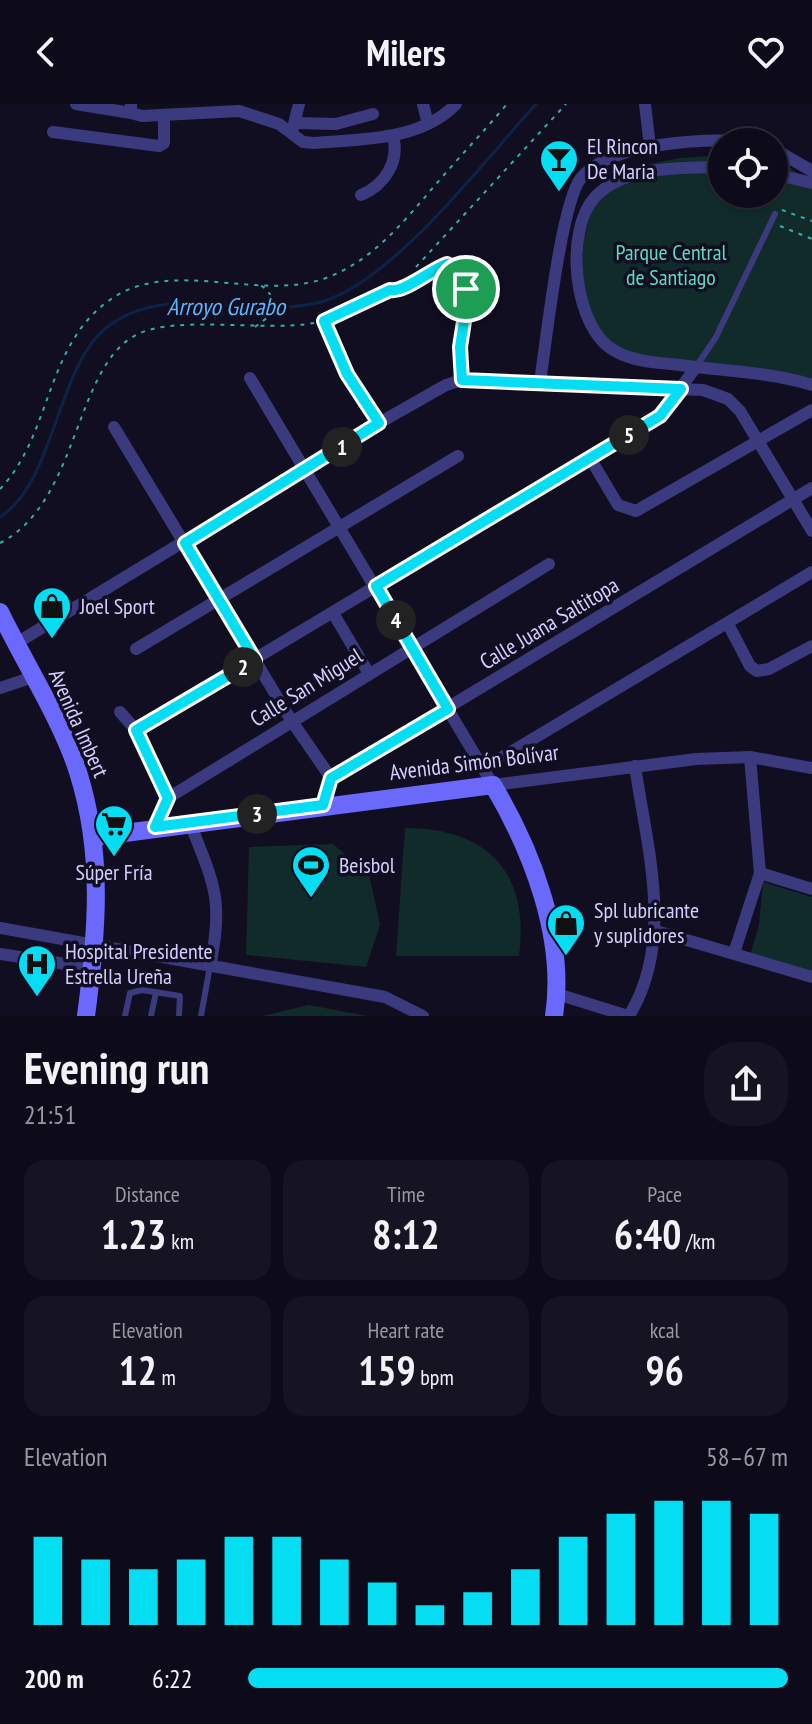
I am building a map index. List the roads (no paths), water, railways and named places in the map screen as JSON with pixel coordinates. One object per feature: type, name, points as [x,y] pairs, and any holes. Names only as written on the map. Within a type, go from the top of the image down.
[{"type":"street","points":[[76,104],[131,109],[164,116],[239,111],[294,128],[336,124],[371,109],[396,155],[391,167],[372,191],[361,195]]},
{"type":"street","points":[[253,104],[254,118]]},
{"type":"street","points":[[299,104],[294,128],[303,142],[314,143],[387,136],[428,124],[456,104]]},
{"type":"street","points":[[423,104],[428,124]]},
{"type":"street","points":[[645,104],[650,147]]},
{"type":"street","points":[[53,132],[159,146],[164,143],[164,116]]},
{"type":"street","points":[[540,382],[565,226],[575,188],[601,161],[650,147],[708,144]]},
{"type":"street","points":[[788,157],[812,171]]},
{"type":"street","points":[[708,168],[635,174],[596,196],[588,207],[579,236],[580,296],[590,324],[599,337],[621,354],[812,385]]},
{"type":"street","points":[[788,177],[812,183]]},
{"type":"street","points":[[390,290],[401,290],[429,270],[447,264],[460,271],[468,296],[460,347],[462,380]]},
{"type":"street","points":[[324,321],[347,374],[379,423]]},
{"type":"street","points":[[136,730],[660,416],[696,367]]},
{"type":"street","points":[[250,378],[493,785],[541,888],[554,951],[557,994],[554,1016]]},
{"type":"street","points":[[15,644],[379,423],[446,385],[462,380],[540,382],[578,388],[703,390],[728,399],[757,438],[812,531]]},
{"type":"street","points":[[590,458],[618,505],[636,511],[757,438],[812,410]]},
{"type":"street","points":[[114,427],[291,720],[331,778],[323,805]]},
{"type":"street","points":[[136,649],[458,456]]},
{"type":"street","name":"Calle Juana Saltitopa","points":[[331,778],[812,488]]},
{"type":"street","name":"Calle San Miguel","points":[[168,798],[368,672],[549,564]]},
{"type":"street","points":[[484,768],[812,572]]},
{"type":"street","name":"Avenida Imbert","points":[[0,612],[78,770],[94,837],[98,891],[86,1016]]},
{"type":"street","points":[[333,613],[368,672]]},
{"type":"street","points":[[728,624],[750,666],[757,671],[769,669],[812,646]]},
{"type":"street","points":[[0,688],[33,677]]},
{"type":"street","points":[[120,712],[136,730],[168,798],[155,827]]},
{"type":"street","points":[[734,953],[760,873],[750,757]]},
{"type":"street","name":"Avenida Simón Bolívar","points":[[94,837],[635,766],[750,757],[812,768]]},
{"type":"street","points":[[557,994],[629,1016],[641,997],[656,931],[635,766]]},
{"type":"street","points":[[190,823],[218,897],[219,924],[210,966]]},
{"type":"street","points":[[760,873],[812,889]]},
{"type":"street","points":[[0,928],[385,997],[423,1016]]},
{"type":"street","points":[[656,931],[812,977]]},
{"type":"street","points":[[0,954],[92,968]]},
{"type":"lane","points":[[696,367],[716,337],[775,214]]},
{"type":"lane","points":[[201,1016],[210,966]]},
{"type":"lane","points":[[125,1016],[130,993],[136,990],[180,996],[179,1016]]},
{"type":"lane","points":[[151,1016],[156,992]]},
{"type":"waterway","name":"Arroyo Gurabo","points":[[0,517],[18,501],[32,479],[76,369],[106,328],[131,313],[158,306],[186,303],[303,306],[330,299],[357,285],[384,265],[440,213],[536,104]]},
{"type":"place","name":"El Rincon De Maria","points":[[559,193]]},
{"type":"place","name":"Joel Sport","points":[[52,640]]},
{"type":"place","name":"Súper Fría","points":[[114,858]]},
{"type":"place","name":"Beisbol","points":[[311,899]]},
{"type":"place","name":"Spl lubricante y suplidores","points":[[566,957]]},
{"type":"place","name":"Hospital Presidente Estrella Ureña","points":[[37,998]]},
{"type":"park label","name":"Parque Central de Santiago","points":[[671,264]]}]
